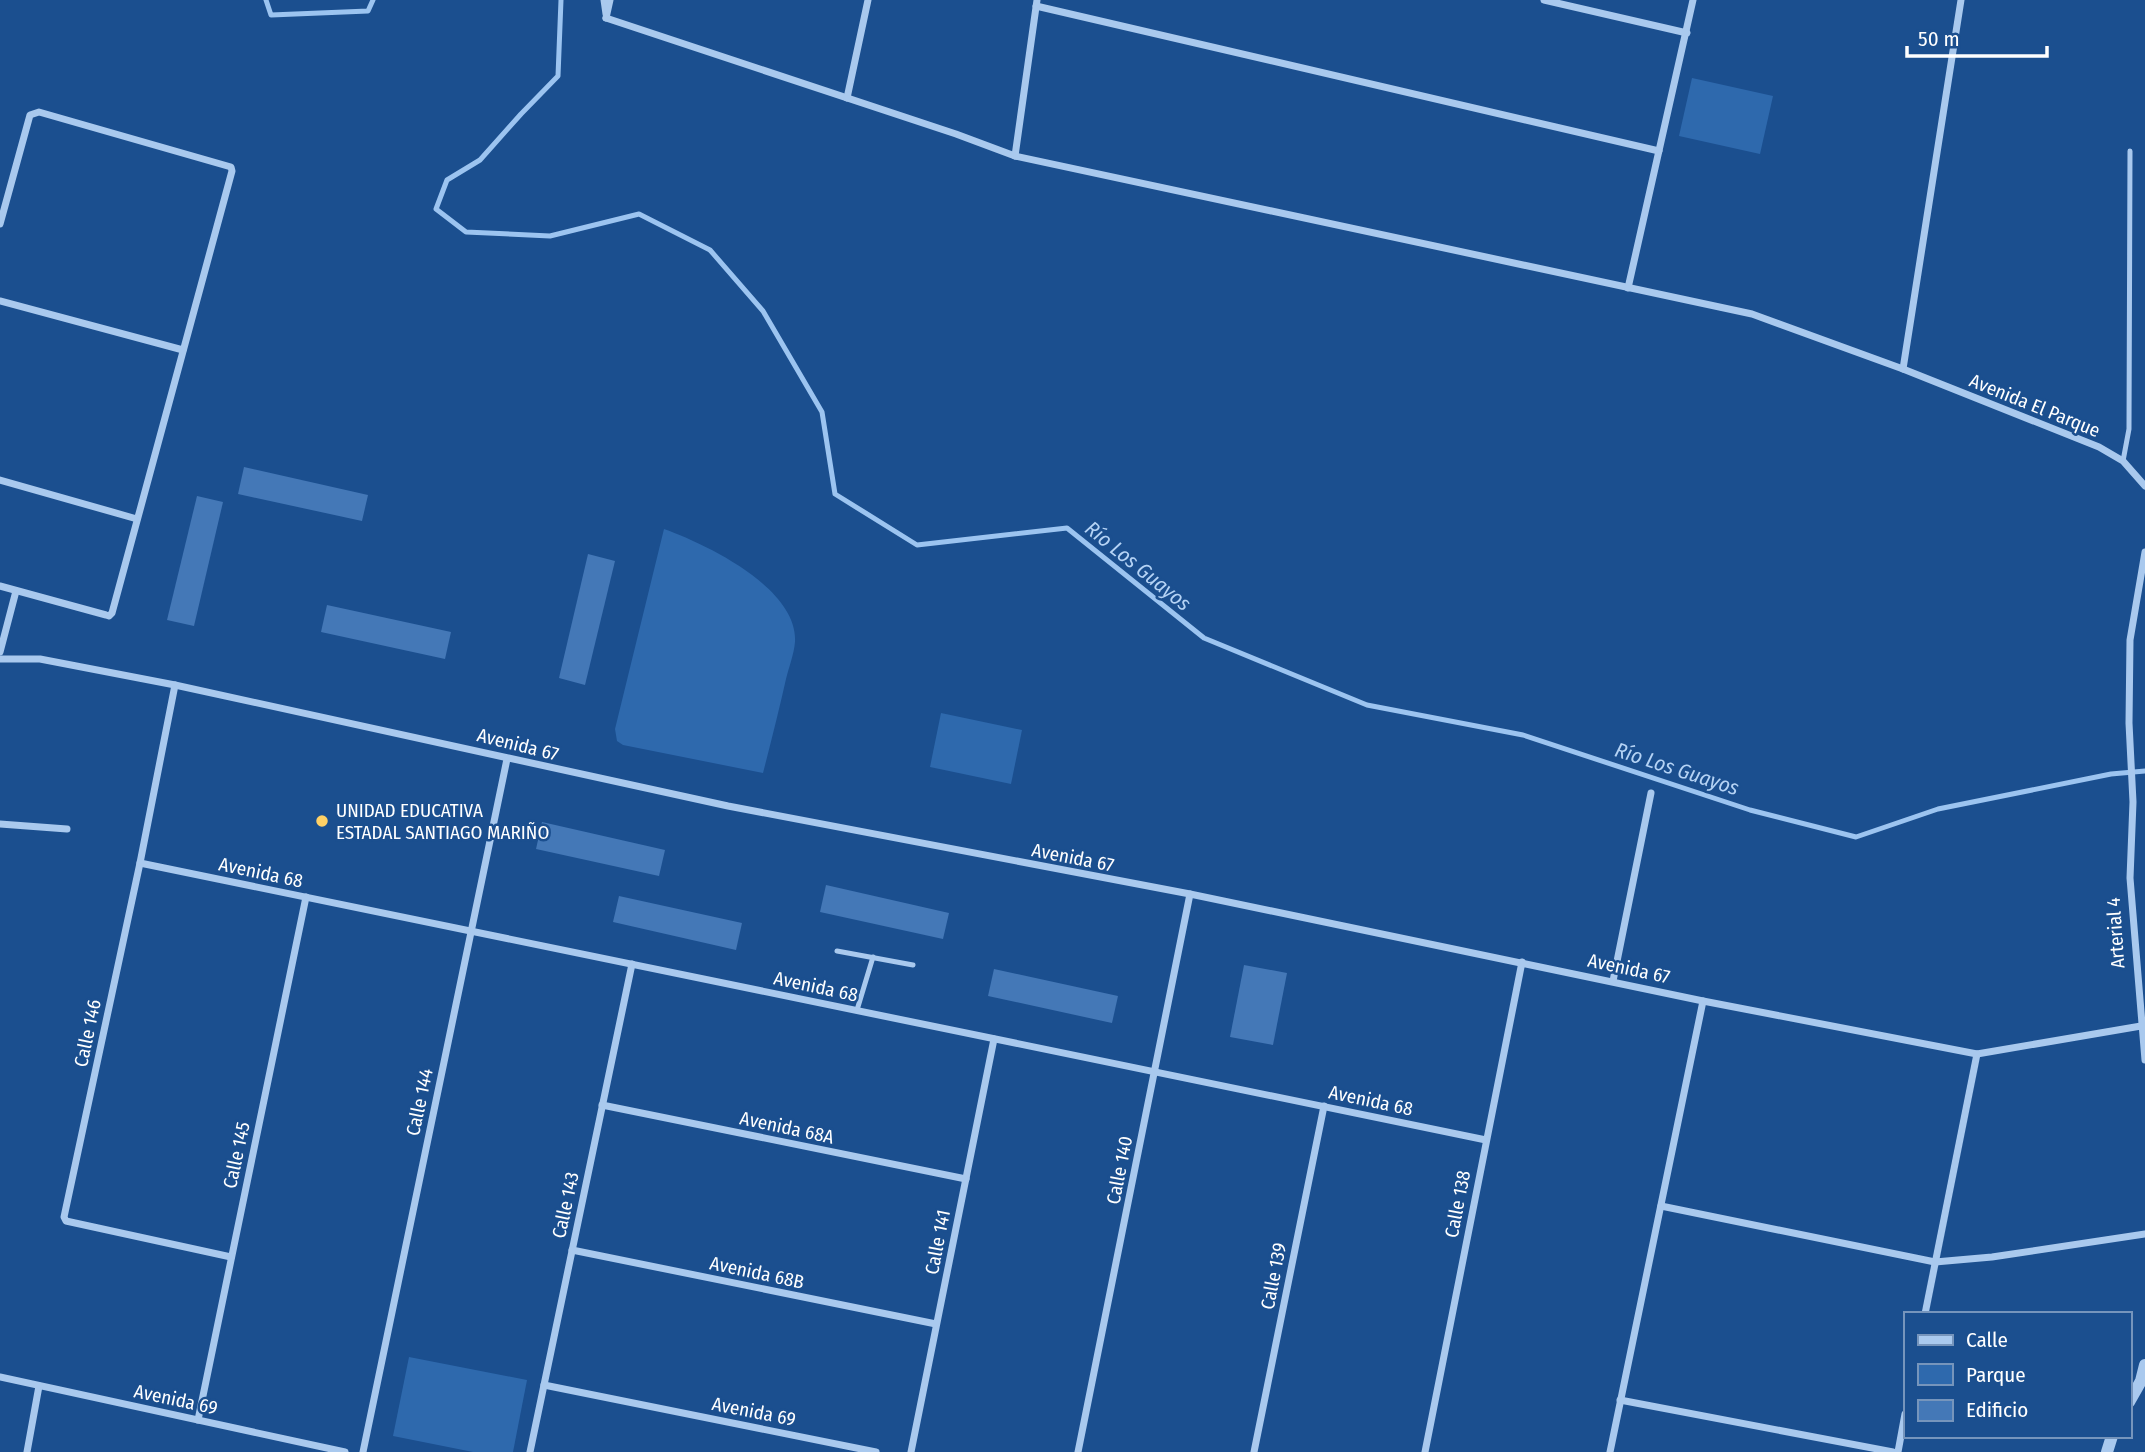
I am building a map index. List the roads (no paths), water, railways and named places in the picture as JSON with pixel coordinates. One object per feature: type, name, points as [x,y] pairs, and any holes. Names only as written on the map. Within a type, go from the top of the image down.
[{"type":"street","points":[[604,0],[606,18]]},
{"type":"street","points":[[606,18],[610,0]]},
{"type":"street","points":[[847,98],[868,0]]},
{"type":"street","points":[[1544,0],[1687,33]]},
{"type":"street","points":[[1628,288],[1693,0]]},
{"type":"street","points":[[1903,369],[1961,0]]},
{"type":"street","points":[[1015,156],[1037,3],[1660,151]]},
{"type":"street","name":"Avenida El Parque","points":[[606,18],[1015,156],[1752,314],[1903,369],[2099,447],[2123,461],[2145,486]]},
{"type":"street","points":[[0,224],[30,115],[39,113],[231,167],[232,172],[109,616],[0,586]]},
{"type":"street","points":[[0,301],[183,350]]},
{"type":"street","points":[[0,480],[137,519]]},
{"type":"street","name":"Arterial 4","points":[[2145,552],[2130,640],[2129,723],[2133,802],[2130,877],[2145,1060]]},
{"type":"street","points":[[0,652],[16,590]]},
{"type":"street","name":"Avenida 67","points":[[0,659],[40,659],[176,685],[742,809],[1190,894],[1703,1001],[1977,1054],[2143,1026]]},
{"type":"street","name":"Calle 146","points":[[176,685],[64,1217],[66,1221],[231,1258]]},
{"type":"street","name":"Calle 144","points":[[363,1452],[507,759]]},
{"type":"street","points":[[1613,981],[1651,793]]},
{"type":"street","points":[[0,824],[67,829]]},
{"type":"street","name":"Avenida 68","points":[[140,863],[1486,1139]]},
{"type":"street","name":"Calle 140","points":[[1078,1452],[1190,894]]},
{"type":"street","name":"Calle 145","points":[[198,1420],[306,897]]},
{"type":"street","name":"Calle 138","points":[[1425,1452],[1522,962]]},
{"type":"street","name":"Calle 143","points":[[530,1452],[632,964]]},
{"type":"street","points":[[1610,1452],[1703,1001]]},
{"type":"street","name":"Calle 141","points":[[911,1452],[994,1039]]},
{"type":"street","points":[[1925,1312],[1977,1054]]},
{"type":"street","name":"Avenida 68A","points":[[602,1105],[966,1179]]},
{"type":"street","name":"Calle 139","points":[[1254,1452],[1324,1106]]},
{"type":"street","points":[[1661,1206],[1936,1262],[1992,1257],[2145,1234]]},
{"type":"street","name":"Avenida 68B","points":[[572,1250],[936,1324]]},
{"type":"street","points":[[2131,1398],[2141,1381],[2145,1365]]},
{"type":"street","name":"Avenida 69","points":[[0,1377],[345,1452]]},
{"type":"street","name":"Avenida 69","points":[[544,1385],[876,1452]]},
{"type":"street","points":[[27,1452],[39,1386]]},
{"type":"street","points":[[1620,1401],[1895,1452],[1904,1418]]},
{"type":"lane","points":[[2123,461],[2129,429],[2130,151]]},
{"type":"lane","points":[[837,951],[913,965]]},
{"type":"lane","points":[[857,1010],[873,957]]},
{"type":"waterway","name":"Río Los Guayos","points":[[266,0],[271,15],[368,11],[373,0]]},
{"type":"waterway","name":"Río Los Guayos","points":[[561,0],[558,76],[480,160],[447,180],[436,209],[466,232],[550,236],[639,214],[710,250],[763,311],[822,412],[835,494],[917,545],[1067,528],[1204,638],[1367,705],[1523,735],[1750,810],[1856,837],[1938,809],[2111,774],[2145,771]]},
{"type":"place","name":"UNIDAD EDUCATIVA ESTADAL SANTIAGO MARIÑO","points":[[322,821]]}]
